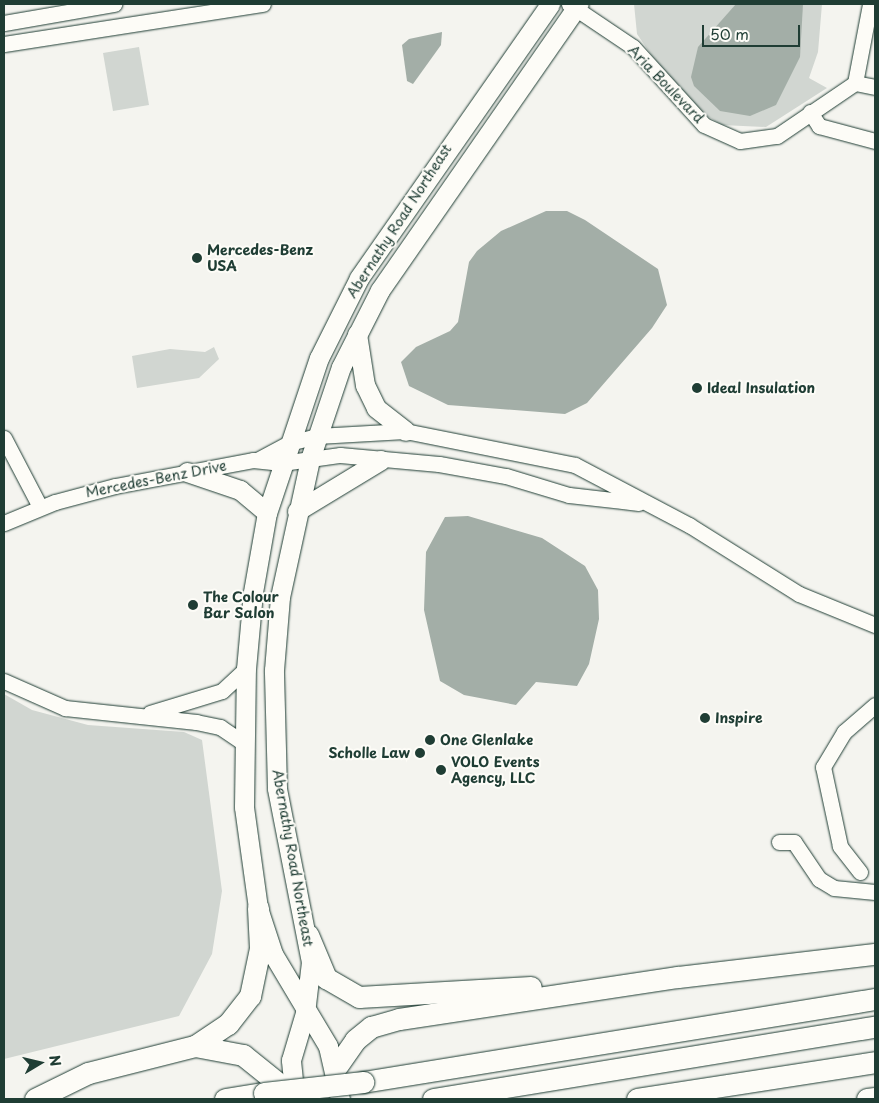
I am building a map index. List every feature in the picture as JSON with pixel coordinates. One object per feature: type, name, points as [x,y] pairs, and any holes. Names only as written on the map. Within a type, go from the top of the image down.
[{"type":"highway","points":[[34,1099],[88,1073],[195,1046],[228,1024],[250,996],[260,948],[258,908]]},
{"type":"highway","points":[[308,936],[326,978],[346,992],[371,998],[678,977]]},
{"type":"highway","points":[[335,1069],[355,1040],[371,1026],[678,977],[875,954]]},
{"type":"highway","points":[[225,1099],[363,1082],[875,1000]]},
{"type":"highway","points":[[433,1099],[875,1027]]},
{"type":"highway","points":[[195,1046],[243,1055],[295,1098]]},
{"type":"highway","points":[[637,1099],[875,1062]]},
{"type":"highway","points":[[867,1099],[875,1098]]},
{"type":"main road","name":"Abernathy Road Northeast","points":[[340,1099],[335,1069],[328,1046],[305,1013],[273,954],[258,908],[244,806],[246,669],[253,592],[268,513],[282,463],[319,358],[359,278],[550,4]]},
{"type":"main road","name":"Abernathy Road Northeast","points":[[295,1098],[291,1060],[305,1013],[311,962],[308,936],[278,788],[274,739],[280,598],[297,511],[310,458],[357,334],[439,200],[575,5]]},
{"type":"main road","points":[[357,334],[365,385],[376,408],[405,431]]},
{"type":"main road","points":[[297,511],[381,460]]},
{"type":"main road","points":[[187,472],[240,490],[268,513]]},
{"type":"street","points":[[4,23],[114,4]]},
{"type":"street","points":[[4,44],[263,4]]},
{"type":"street","points":[[870,4],[855,83],[875,87]]},
{"type":"street","name":"Aria Boulevard","points":[[575,5],[633,47],[704,125],[740,141],[777,136],[855,83]]},
{"type":"street","points":[[810,112],[818,126],[875,141]]},
{"type":"street","name":"Mercedes-Benz Drive","points":[[257,460],[289,443],[317,436],[405,431],[575,464],[690,525],[799,594],[875,625]]},
{"type":"street","points":[[4,438],[40,507]]},
{"type":"street","name":"Mercedes-Benz Drive","points":[[4,523],[55,502],[187,472],[257,460],[282,463],[340,455],[439,464],[506,476],[569,495],[648,504]]},
{"type":"street","points":[[139,716],[203,699],[222,691],[246,669]]},
{"type":"street","points":[[4,680],[65,708],[220,727],[244,743]]},
{"type":"street","points":[[860,872],[840,846],[824,767],[844,732],[875,706]]},
{"type":"street","points":[[779,842],[794,842],[819,879],[834,888],[875,892]]},
{"type":"shaded area","points":[[634,4],[822,4],[818,52],[809,78],[827,88],[766,127],[722,125],[699,111],[652,56],[637,34]]},
{"type":"shaded area","points":[[736,4],[803,4],[800,57],[776,105],[750,116],[720,111],[694,86],[691,77],[698,47]]},
{"type":"shaded area","points":[[442,32],[441,45],[413,84],[407,81],[402,45],[409,39]]},
{"type":"shaded area","points":[[139,47],[149,105],[113,111],[103,53]]},
{"type":"shaded area","points":[[546,211],[567,211],[585,220],[658,269],[667,305],[652,328],[587,403],[565,414],[448,405],[409,386],[401,362],[416,347],[450,331],[458,322],[469,262],[477,251],[501,231]]},
{"type":"shaded area","points":[[214,347],[219,359],[199,378],[137,388],[132,356],[170,349],[205,352]]},
{"type":"shaded area","points":[[468,516],[542,538],[585,566],[598,590],[599,619],[589,664],[577,686],[536,682],[516,705],[464,695],[440,681],[424,610],[426,552],[445,517]]},
{"type":"shaded area","points":[[4,694],[32,710],[88,725],[184,732],[202,740],[222,891],[212,954],[179,1016],[4,1059]]},
{"type":"place","name":"Mercedes-Benz USA","points":[[197,258]]},
{"type":"place","name":"Ideal Insulation","points":[[697,388]]},
{"type":"place","name":"The Colour Bar Salon","points":[[193,605]]},
{"type":"place","name":"Inspire","points":[[705,718]]},
{"type":"place","name":"One Glenlake","points":[[430,740]]},
{"type":"place","name":"Scholle Law","points":[[420,753]]},
{"type":"place","name":"VOLO Events Agency, LLC","points":[[441,770]]}]
